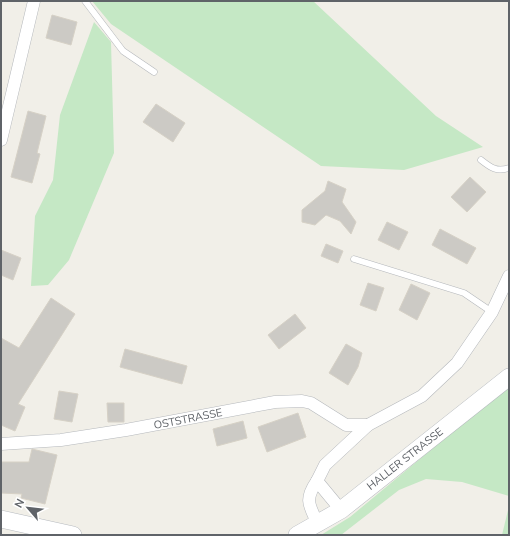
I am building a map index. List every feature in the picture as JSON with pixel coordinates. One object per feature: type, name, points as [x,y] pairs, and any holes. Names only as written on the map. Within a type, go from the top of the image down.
[{"type":"main road","name":"HALLER STRASSE","points":[[297,535],[341,510],[509,377]]},
{"type":"main road","points":[[1,519],[73,535]]},
{"type":"street","points":[[1,140],[34,1]]},
{"type":"street","name":"OSTSTRASSE","points":[[318,524],[308,502],[310,491],[325,466],[368,425],[422,396],[457,363],[492,312],[509,276]]},
{"type":"street","name":"OSTSTRASSE","points":[[1,444],[61,440],[126,430],[275,402],[288,401],[302,401],[311,404],[346,425],[368,425]]},
{"type":"street","points":[[317,481],[341,510]]},
{"type":"lane","points":[[85,1],[123,51],[154,72]]},
{"type":"lane","points":[[481,160],[492,168],[500,170],[509,168]]},
{"type":"lane","points":[[354,259],[464,293],[492,312]]},
{"type":"green space","points":[[92,1],[313,1],[436,116],[483,147],[404,170],[321,166],[111,24]]},
{"type":"green space","points":[[94,22],[111,42],[114,153],[69,260],[48,285],[31,286],[35,216],[53,180],[60,115]]},
{"type":"green space","points":[[509,385],[509,496],[462,482],[426,479],[399,490],[341,535],[321,535],[350,517]]},
{"type":"green space","points":[[509,506],[509,535],[502,535]]},
{"type":"building","points":[[52,15],[77,22],[71,45],[46,38]]},
{"type":"building","points":[[156,104],[185,123],[173,142],[143,122]]},
{"type":"building","points":[[28,111],[46,116],[37,153],[40,154],[32,183],[11,177]]},
{"type":"building","points":[[470,177],[486,192],[467,212],[451,197]]},
{"type":"building","points":[[328,181],[346,189],[342,202],[356,222],[351,234],[340,221],[326,215],[315,225],[302,222],[302,210],[325,191]]},
{"type":"building","points":[[387,222],[408,232],[399,250],[378,240]]},
{"type":"building","points":[[440,229],[476,248],[467,264],[432,245]]},
{"type":"building","points":[[326,244],[343,251],[338,263],[321,256]]},
{"type":"building","points":[[1,250],[21,258],[13,280],[1,275]]},
{"type":"building","points":[[368,283],[384,288],[376,311],[360,305]]},
{"type":"building","points":[[411,284],[430,293],[417,320],[399,310]]},
{"type":"building","points":[[51,298],[75,314],[18,404],[25,407],[15,431],[1,425],[1,338],[19,348]]},
{"type":"building","points":[[295,314],[306,328],[279,349],[268,335]]},
{"type":"building","points":[[346,344],[362,353],[358,367],[348,385],[329,373]]},
{"type":"building","points":[[125,349],[187,366],[182,384],[120,367]]},
{"type":"building","points":[[59,391],[78,394],[72,422],[54,419]]},
{"type":"building","points":[[107,403],[124,403],[124,422],[108,422]]},
{"type":"building","points":[[298,413],[306,437],[267,452],[258,427]]},
{"type":"building","points":[[243,421],[247,438],[217,446],[213,429]]},
{"type":"building","points":[[32,449],[57,455],[45,504],[21,498],[22,494],[1,493],[1,462],[29,462]]}]
